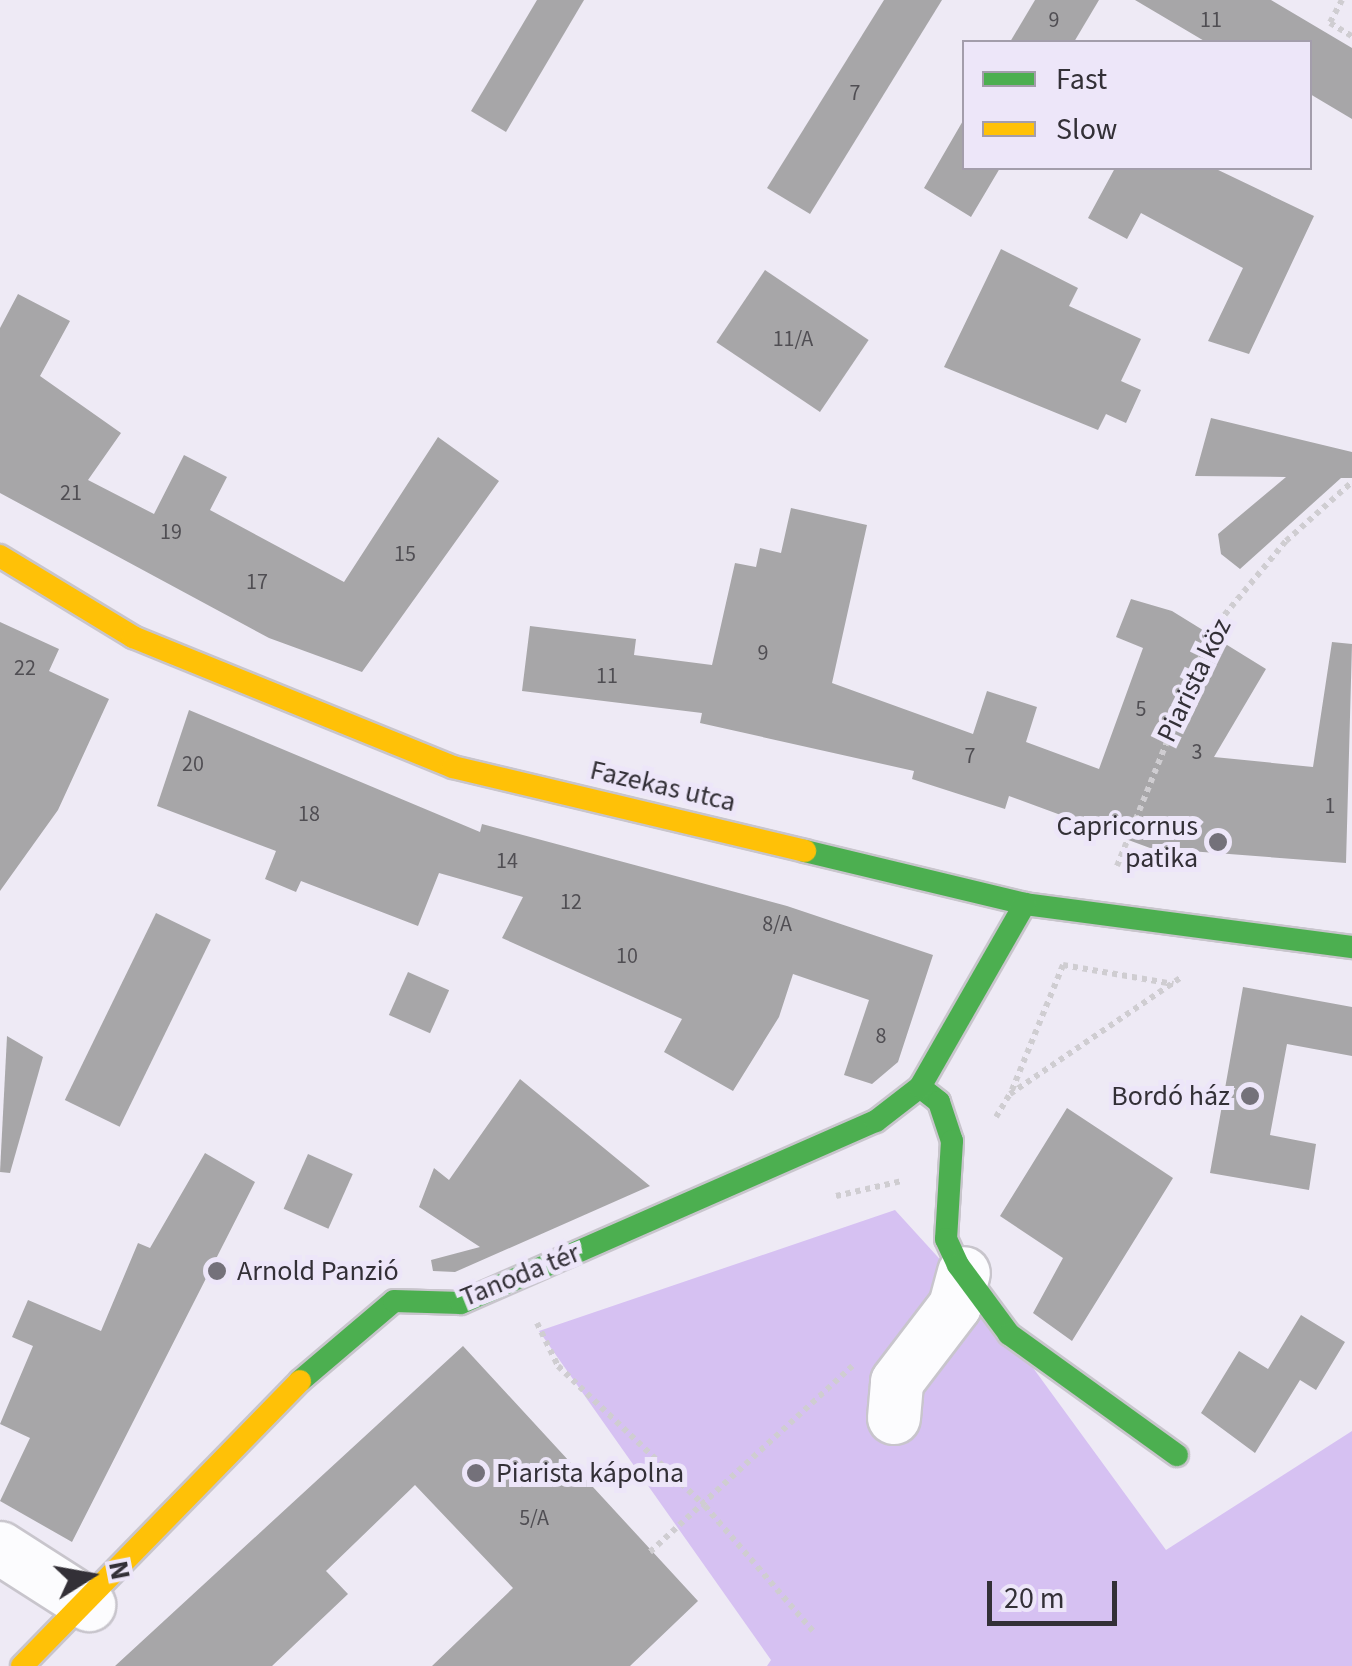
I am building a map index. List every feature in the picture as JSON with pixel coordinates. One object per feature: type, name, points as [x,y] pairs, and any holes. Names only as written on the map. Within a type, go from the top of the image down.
[{"type":"street","name":"Fazekas utca","points":[[0,556],[132,637],[454,767],[1026,904],[1098,918],[1352,947]]},
{"type":"street","name":"Tanoda tér","points":[[22,1666],[90,1605],[353,1327],[394,1301],[461,1302],[782,1166],[876,1121],[920,1087],[1026,904]]},
{"type":"street","points":[[920,1087],[939,1102],[952,1140],[946,1238],[964,1273],[1008,1334],[1176,1455]]},
{"type":"street","points":[[894,1418],[898,1382],[954,1306],[964,1273]]},
{"type":"street","points":[[0,1548],[90,1605]]},
{"type":"path","points":[[1342,0],[1330,23],[1352,36]]},
{"type":"path","name":"Piarista köz","points":[[1098,918],[1212,630],[1286,541],[1352,482]]},
{"type":"path","points":[[1010,1094],[1174,984],[1227,932]]},
{"type":"path","points":[[992,1122],[1010,1094],[1063,965],[1174,984]]},
{"type":"path","points":[[829,1198],[914,1178]]},
{"type":"path","points":[[532,1313],[558,1366],[705,1506],[813,1631]]},
{"type":"path","points":[[650,1552],[705,1506],[860,1359]]},
{"type":"shaded area","points":[[895,1210],[1009,1335],[1166,1550],[1352,1431],[1352,1666],[767,1666],[771,1660],[539,1331]]},
{"type":"building","points":[[537,0],[584,0],[506,132],[471,111]]},
{"type":"building","points":[[884,0],[942,0],[810,214],[767,188]]},
{"type":"building","points":[[1035,0],[1099,0],[1075,40],[1011,40]]},
{"type":"building","points":[[1135,0],[1271,0],[1352,48],[1352,119],[1312,95],[1312,40],[1203,40]]},
{"type":"building","points":[[962,122],[962,170],[999,170],[971,217],[924,188]]},
{"type":"building","points":[[1114,170],[1218,170],[1314,216],[1249,354],[1208,341],[1243,268],[1141,213],[1127,239],[1088,218]]},
{"type":"building","points":[[1001,249],[1078,288],[1069,306],[1141,339],[1121,381],[1141,390],[1126,423],[1106,414],[1098,430],[944,367]]},
{"type":"building","points":[[765,270],[869,340],[820,412],[716,342]]},
{"type":"building","points":[[18,294],[70,321],[40,376],[121,433],[88,480],[154,514],[184,455],[227,477],[210,510],[344,582],[438,437],[499,481],[362,672],[269,638],[0,493],[0,328]]},
{"type":"building","points":[[1211,418],[1352,452],[1352,478],[1341,478],[1240,569],[1221,554],[1218,534],[1286,477],[1195,476]]},
{"type":"building","points":[[791,508],[867,525],[832,683],[973,734],[987,691],[1037,707],[1026,742],[1099,769],[1143,648],[1116,637],[1131,599],[1172,611],[1266,669],[1214,757],[1313,767],[1332,642],[1352,644],[1346,863],[1150,848],[1009,796],[1005,809],[912,779],[914,771],[700,723],[702,713],[522,691],[530,626],[636,639],[634,655],[712,665],[735,563],[756,567],[760,548],[781,553]]},
{"type":"building","points":[[0,622],[59,649],[49,671],[109,699],[58,810],[0,891]]},
{"type":"building","points":[[189,710],[480,832],[482,824],[787,906],[933,955],[898,1062],[872,1084],[844,1075],[869,1000],[793,974],[779,1017],[733,1091],[664,1052],[682,1019],[502,938],[523,897],[439,873],[418,926],[301,881],[296,892],[265,879],[276,851],[157,806]]},
{"type":"building","points":[[156,913],[211,940],[120,1127],[65,1100]]},
{"type":"building","points":[[408,972],[449,990],[430,1033],[389,1015]]},
{"type":"building","name":"Bordó ház","points":[[1243,987],[1352,1007],[1352,1056],[1287,1044],[1270,1135],[1316,1144],[1309,1190],[1210,1173]]},
{"type":"building","points":[[7,1036],[43,1057],[10,1173],[0,1172]]},
{"type":"building","points":[[520,1079],[650,1186],[455,1272],[433,1271],[431,1260],[480,1247],[419,1207],[434,1168],[449,1180]]},
{"type":"building","points":[[1067,1108],[1173,1178],[1072,1341],[1033,1313],[1063,1258],[1000,1216]]},
{"type":"building","points":[[205,1153],[255,1182],[72,1542],[0,1501],[30,1438],[0,1424],[33,1346],[12,1337],[28,1300],[101,1331],[138,1243],[150,1248]]},
{"type":"building","points":[[308,1154],[353,1174],[328,1229],[284,1209]]},
{"type":"building","points":[[1301,1315],[1345,1342],[1316,1390],[1300,1380],[1255,1453],[1201,1413],[1239,1351],[1268,1369]]},
{"type":"building","points":[[463,1346],[698,1601],[630,1666],[432,1666],[513,1588],[415,1485],[326,1571],[348,1594],[272,1666],[115,1666]]},
{"type":"traffic: fast","points":[[805,851],[1025,904],[1352,947]]},
{"type":"traffic: fast","points":[[300,1381],[394,1301],[461,1303],[876,1121],[920,1087],[1025,904]]},
{"type":"traffic: fast","points":[[920,1087],[939,1102],[952,1141],[946,1239],[958,1265],[1009,1334],[1177,1455]]},
{"type":"traffic: slow","points":[[0,556],[133,637],[453,767],[805,851]]},
{"type":"traffic: slow","points":[[22,1666],[300,1381]]},
{"type":"place","name":"Capricornus patika","points":[[1218,842]]},
{"type":"place","name":"Bordó ház","points":[[1250,1096]]},
{"type":"place","name":"Arnold Panzió","points":[[217,1271]]},
{"type":"place","name":"Piarista kápolna","points":[[476,1473]]}]
